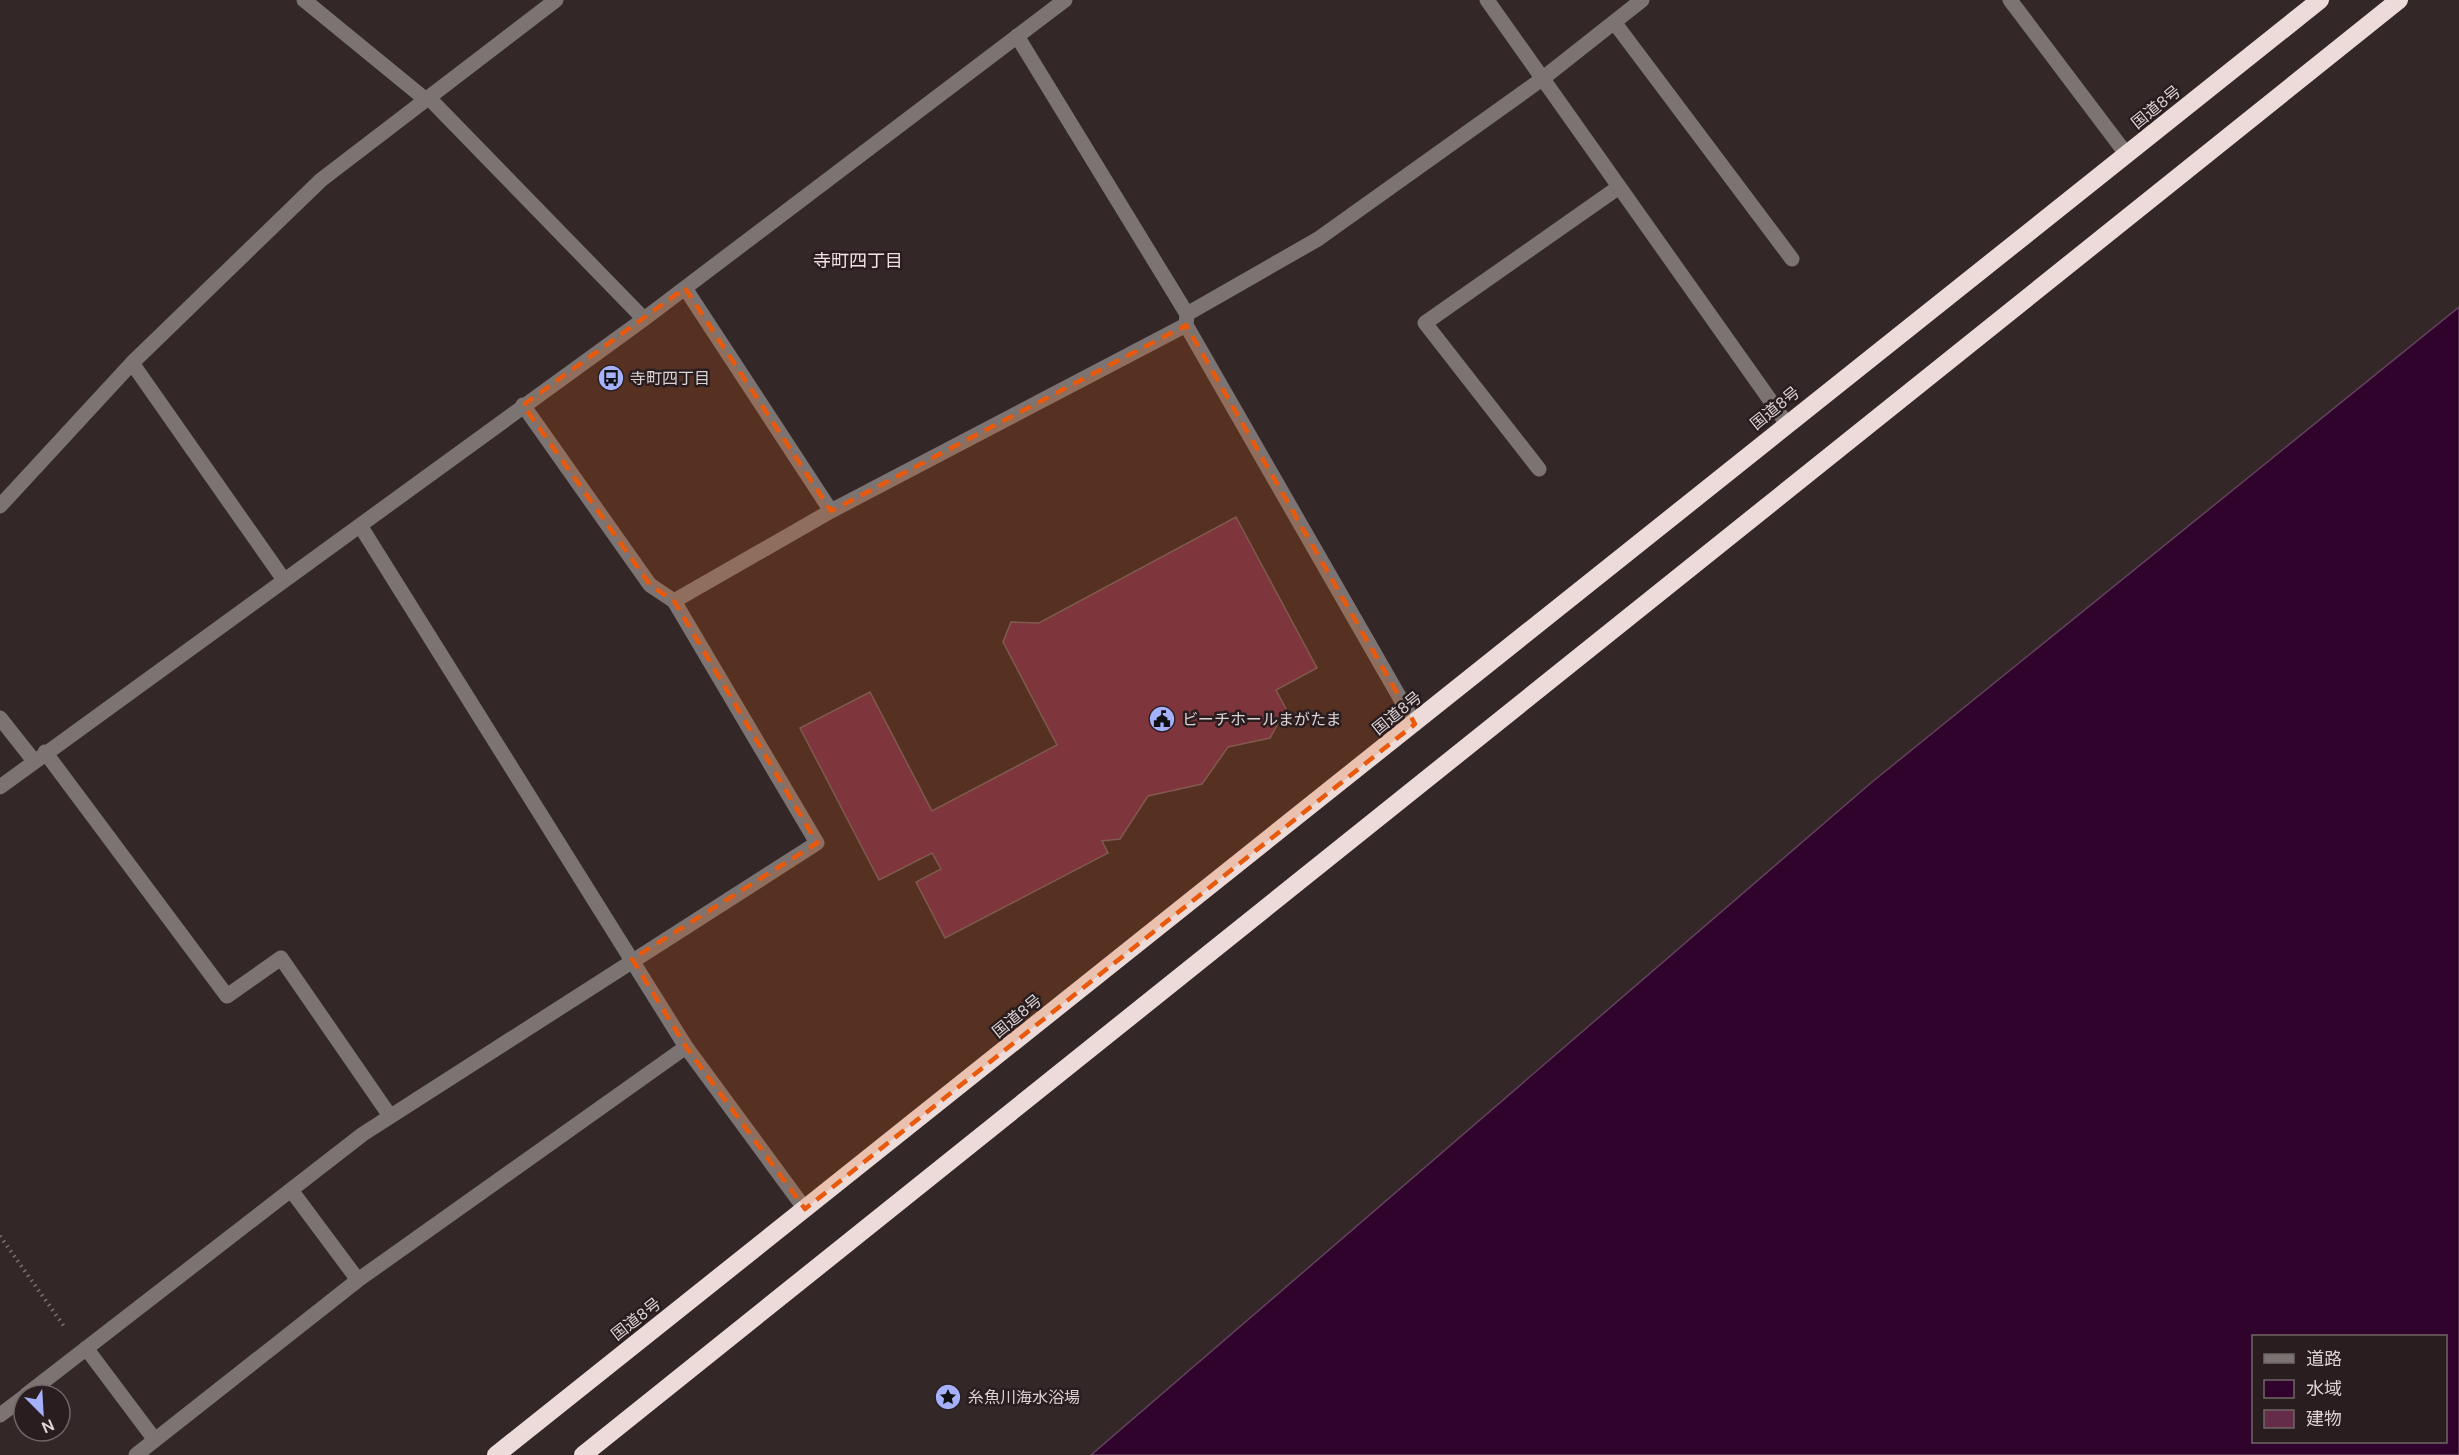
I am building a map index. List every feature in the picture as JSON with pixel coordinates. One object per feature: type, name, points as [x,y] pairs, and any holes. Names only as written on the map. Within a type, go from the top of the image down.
[{"type":"highway","name":"国道8号","points":[[496,1455],[2320,0]]},
{"type":"highway","points":[[583,1455],[2399,0]]},
{"type":"street","points":[[303,0],[427,98],[644,319]]},
{"type":"street","points":[[0,506],[132,363],[321,180],[556,0]]},
{"type":"street","points":[[0,787],[644,319],[1065,0]]},
{"type":"street","points":[[1487,0],[1787,424]]},
{"type":"street","points":[[674,601],[831,511],[1186,320],[1318,239],[1542,79],[1642,0]]},
{"type":"street","points":[[2010,0],[2127,155]]},
{"type":"street","points":[[1614,22],[1792,259]]},
{"type":"street","points":[[1017,36],[1186,320],[1415,724]]},
{"type":"street","points":[[1539,469],[1425,322],[1619,187]]},
{"type":"street","points":[[685,288],[831,511]]},
{"type":"street","points":[[132,363],[284,580]]},
{"type":"street","points":[[42,1383],[390,1116],[632,959],[817,843],[674,601],[650,585],[523,405]]},
{"type":"street","points":[[360,527],[686,1047],[805,1209]]},
{"type":"street","points":[[0,718],[40,756],[227,996],[281,958],[390,1116]]},
{"type":"street","points":[[135,1455],[358,1280],[686,1047]]},
{"type":"street","points":[[291,1190],[358,1280]]},
{"type":"street","points":[[84,1350],[156,1440]]},
{"type":"street","points":[[0,1415],[12,1406]]},
{"type":"path","points":[[0,1236],[84,1350]]},
{"type":"highlighted area","points":[[685,288],[831,511],[1186,325],[1415,724],[805,1209],[686,1047],[632,959],[817,843],[674,601],[650,585],[523,405]]},
{"type":"water","points":[[2459,307],[2459,1455],[1091,1455],[1872,782]]},
{"type":"building","name":"ビーチホールまがたま","points":[[1236,517],[1317,668],[1276,690],[1286,709],[1270,738],[1228,747],[1202,784],[1148,796],[1120,839],[1102,841],[1108,853],[945,938],[916,882],[941,869],[932,853],[879,880],[800,728],[870,692],[932,811],[1057,745],[1003,642],[1011,622],[1039,623]]},
{"type":"place","name":"寺町四丁目","points":[[611,378]]},
{"type":"place","name":"ビーチホールまがたま","points":[[1162,719]]},
{"type":"place","name":"糸魚川海水浴場","points":[[948,1397]]},
{"type":"district","name":"寺町四丁目","points":[[858,261]]}]
